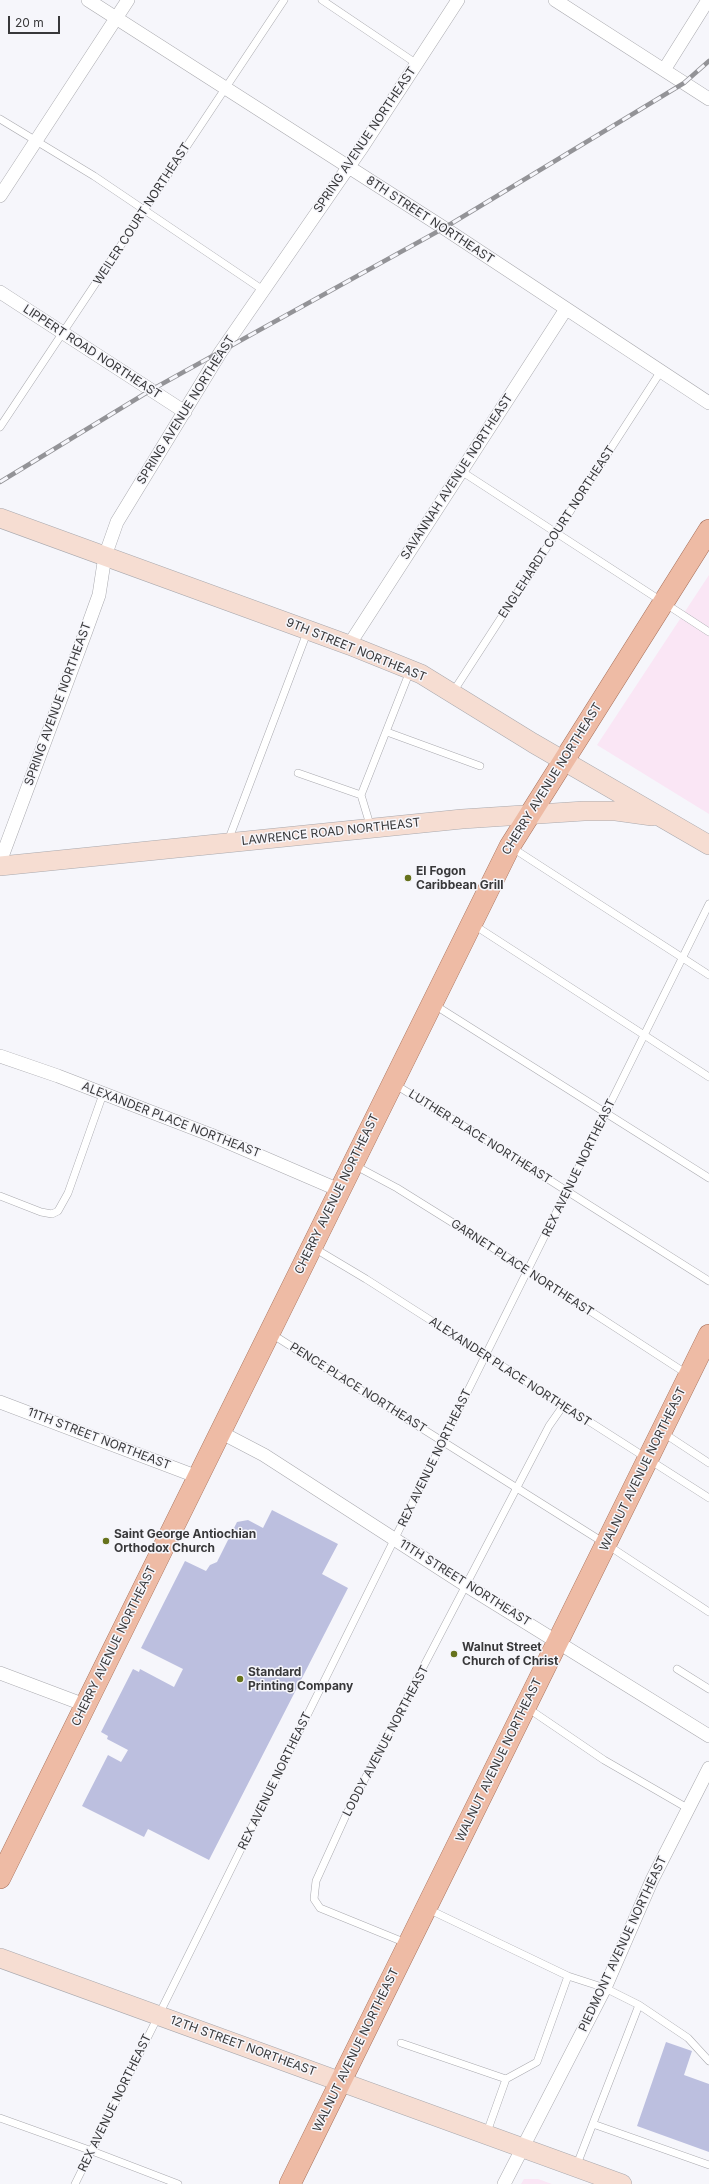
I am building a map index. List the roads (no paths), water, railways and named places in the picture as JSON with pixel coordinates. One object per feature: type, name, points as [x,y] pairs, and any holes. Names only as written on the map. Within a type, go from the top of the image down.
[{"type":"main road","name":"CHERRY AVENUE NORTHEAST","points":[[0,1878],[353,1164],[392,1082],[510,846],[662,602],[709,530]]},
{"type":"main road","name":"WALNUT AVENUE NORTHEAST","points":[[290,2184],[339,2081],[526,1707],[689,1375],[701,1357],[709,1335]]},
{"type":"street","name":"8TH STREET NORTHEAST","points":[[88,0],[709,403]]},
{"type":"street","points":[[0,196],[128,0]]},
{"type":"street","name":"SPRING AVENUE NORTHEAST","points":[[0,862],[4,841],[99,595],[105,556],[117,522],[220,353],[348,168],[458,0]]},
{"type":"street","points":[[555,0],[709,99]]},
{"type":"street","points":[[664,70],[708,0]]},
{"type":"street","name":"LIPPERT ROAD NORTHEAST","points":[[0,292],[185,412]]},
{"type":"street","name":"SAVANNAH AVENUE NORTHEAST","points":[[349,645],[566,309]]},
{"type":"street","name":"9TH STREET NORTHEAST","points":[[0,518],[308,629],[411,670],[453,692],[563,760],[709,845]]},
{"type":"street","name":"LAWRENCE ROAD NORTHEAST","points":[[0,866],[371,828],[529,814],[616,811],[663,818]]},
{"type":"street","name":"ALEXANDER PLACE NORTHEAST","points":[[0,1056],[211,1135],[339,1190]]},
{"type":"street","name":"11TH STREET NORTHEAST","points":[[0,1402],[198,1477]]},
{"type":"street","name":"11TH STREET NORTHEAST","points":[[220,1432],[264,1455],[395,1538],[467,1586],[709,1736]]},
{"type":"street","points":[[0,1673],[85,1705]]},
{"type":"street","name":"PIEDMONT AVENUE NORTHEAST","points":[[504,2184],[521,2148],[605,1988],[652,1880],[709,1768]]},
{"type":"street","name":"12TH STREET NORTHEAST","points":[[0,1958],[622,2184]]},
{"type":"lane","name":"WEILER COURT NORTHEAST","points":[[0,427],[64,334],[284,0]]},
{"type":"lane","points":[[322,0],[417,64]]},
{"type":"lane","points":[[0,118],[94,176],[263,290]]},
{"type":"lane","name":"ENGLEHARDT COURT NORTHEAST","points":[[453,692],[661,371]]},
{"type":"lane","points":[[461,471],[709,632]]},
{"type":"lane","points":[[227,843],[308,629]]},
{"type":"lane","points":[[371,828],[361,796],[411,670]]},
{"type":"lane","points":[[387,732],[480,766]]},
{"type":"lane","points":[[298,773],[361,796]]},
{"type":"lane","points":[[510,846],[709,975]]},
{"type":"lane","name":"REX AVENUE NORTHEAST","points":[[75,2184],[486,1357],[709,904]]},
{"type":"lane","points":[[471,924],[709,1077]]},
{"type":"lane","points":[[432,1003],[709,1178]]},
{"type":"lane","name":"LUTHER PLACE NORTHEAST","points":[[392,1082],[709,1281]]},
{"type":"lane","points":[[0,1196],[41,1212],[52,1214],[58,1211],[68,1193],[103,1094]]},
{"type":"lane","name":"GARNET PLACE NORTHEAST","points":[[353,1164],[404,1192],[689,1375]]},
{"type":"lane","name":"ALEXANDER PLACE NORTHEAST","points":[[311,1247],[366,1279],[709,1498]]},
{"type":"lane","name":"PENCE PLACE NORTHEAST","points":[[269,1332],[443,1441],[517,1490],[606,1544],[709,1612]]},
{"type":"lane","name":"LODDY AVENUE NORTHEAST","points":[[408,1944],[320,1908],[314,1899],[316,1880],[347,1813],[517,1490],[548,1426],[563,1406]]},
{"type":"lane","points":[[661,1432],[709,1463]]},
{"type":"lane","points":[[677,1669],[708,1686]]},
{"type":"lane","points":[[526,1707],[604,1760],[689,1809]]},
{"type":"lane","points":[[426,1908],[568,1976],[605,1988],[639,2005],[688,2038],[709,2061]]},
{"type":"lane","points":[[486,2135],[506,2079],[537,2062],[568,1976]]},
{"type":"lane","points":[[576,2168],[639,2005]]},
{"type":"lane","points":[[401,2044],[506,2079]]},
{"type":"lane","points":[[0,2118],[178,2184]]},
{"type":"lane","points":[[593,2124],[709,2165]]},
{"type":"railway","points":[[0,482],[151,390],[444,228],[684,83],[709,61]]},
{"type":"place","name":"El Fogon Caribbean Grill","points":[[408,878]]},
{"type":"place","name":"Saint George Antiochian Orthodox Church","points":[[106,1541]]},
{"type":"place","name":"Walnut Street Church of Christ","points":[[454,1654]]},
{"type":"place","name":"Standard Printing Company","points":[[240,1679]]}]
